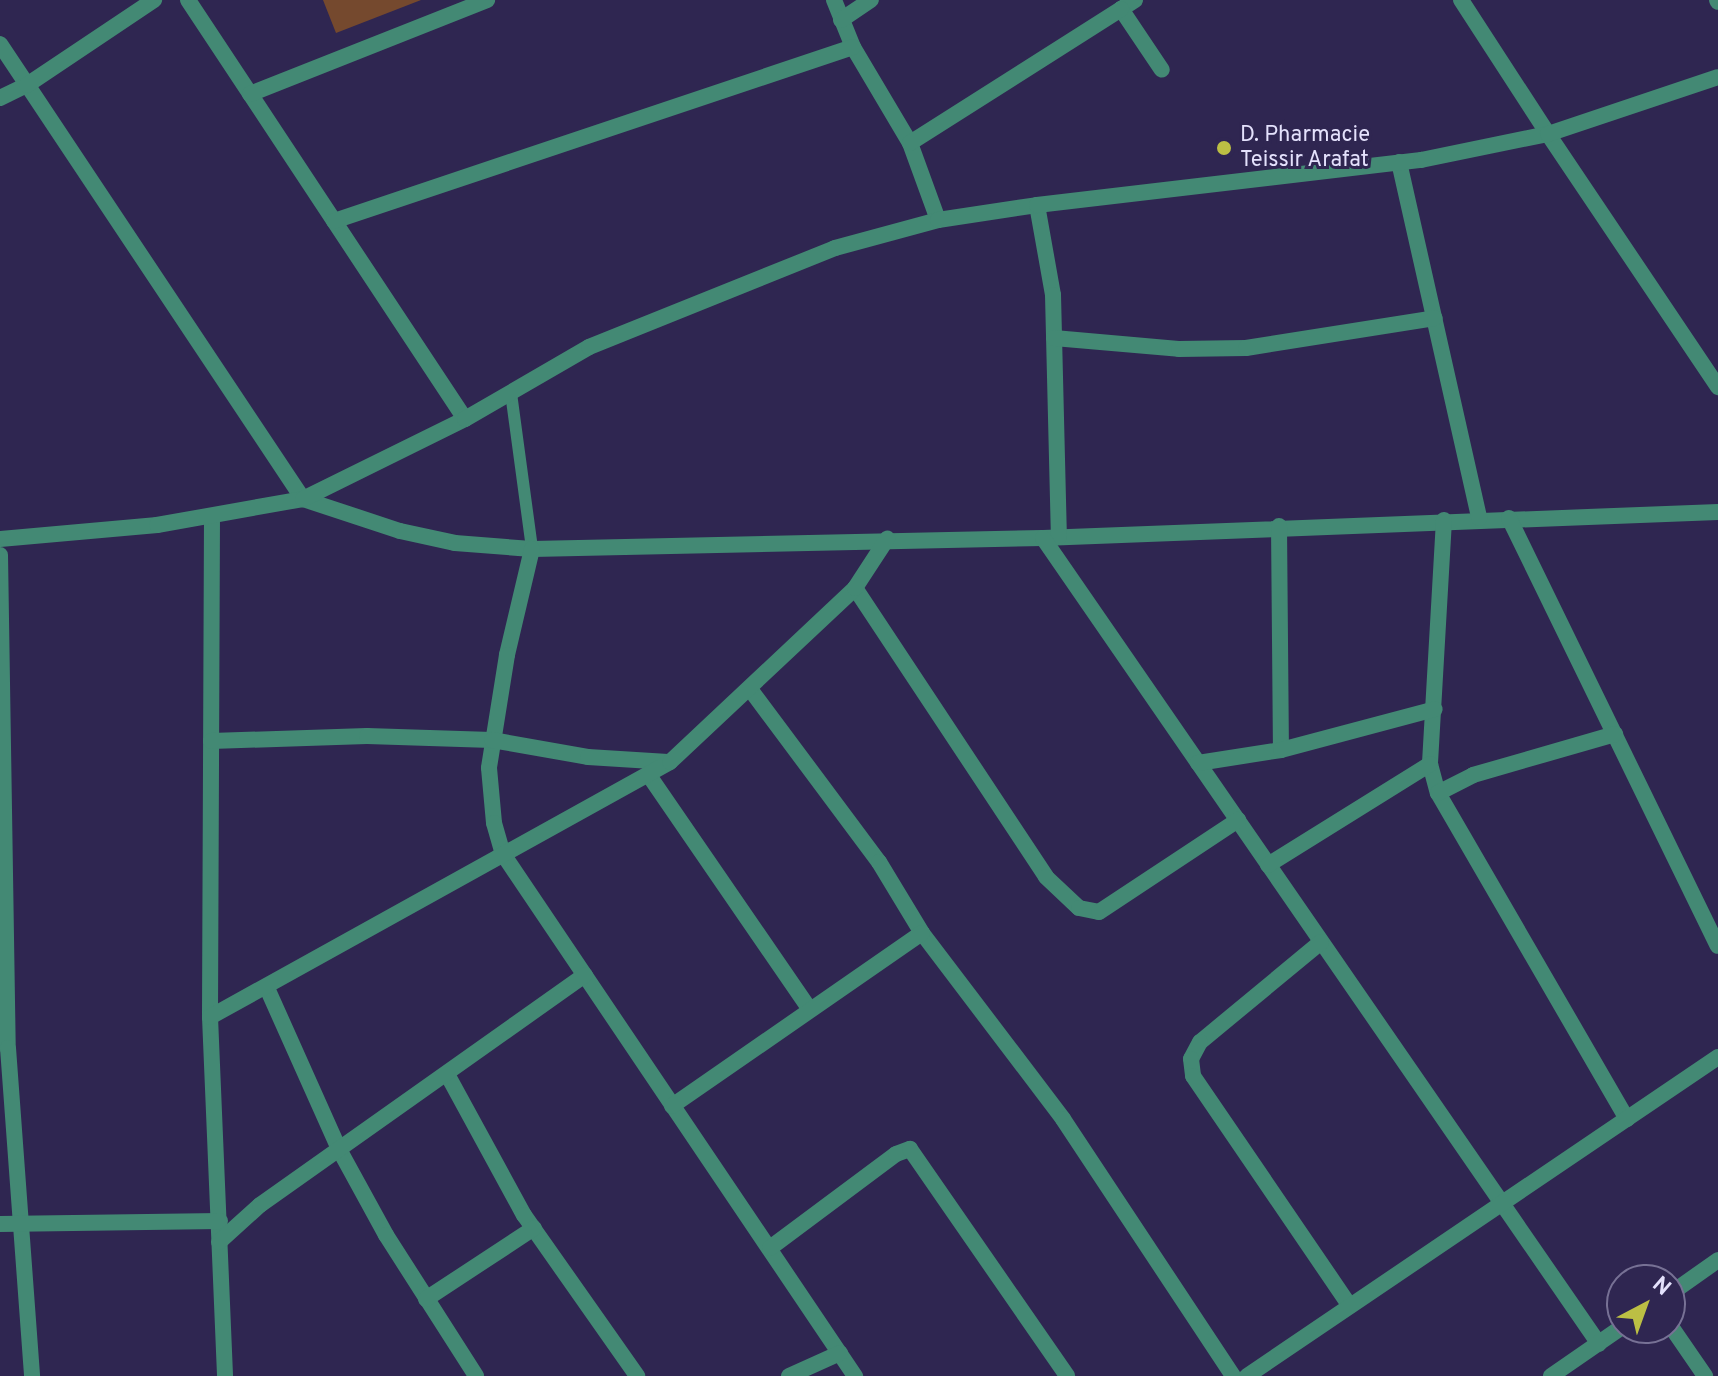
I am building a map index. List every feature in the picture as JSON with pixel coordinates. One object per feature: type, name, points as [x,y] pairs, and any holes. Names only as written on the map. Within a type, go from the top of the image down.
[{"type":"street","points":[[0,98],[27,85],[154,0]]},
{"type":"street","points":[[188,0],[465,419]]},
{"type":"street","points":[[250,94],[487,0]]},
{"type":"street","points":[[834,0],[853,47],[910,143],[938,220]]},
{"type":"street","points":[[841,20],[871,0]]},
{"type":"street","points":[[1461,0],[1718,387]]},
{"type":"street","points":[[910,143],[1128,4],[1162,70]]},
{"type":"street","points":[[0,44],[303,499],[441,540],[532,549],[887,539],[1051,538],[1479,518],[1718,512]]},
{"type":"street","points":[[334,221],[853,47]]},
{"type":"street","points":[[0,539],[212,516],[303,499],[465,419],[589,347],[749,280],[835,248],[938,220],[1037,205],[1399,162],[1548,134],[1718,77]]},
{"type":"street","points":[[1399,162],[1479,518]]},
{"type":"street","points":[[1037,205],[1053,295],[1051,538],[1198,763],[1599,1344]]},
{"type":"street","points":[[1054,338],[1179,349],[1246,348],[1435,318]]},
{"type":"street","points":[[212,516],[210,1017],[225,1376]]},
{"type":"street","points":[[1509,518],[1718,946]]},
{"type":"street","points":[[1444,520],[1430,764],[1438,793],[1627,1119]]},
{"type":"street","points":[[1279,526],[1281,750]]},
{"type":"street","points":[[210,1017],[670,762],[855,588],[887,539]]},
{"type":"street","points":[[532,549],[492,740],[494,823],[503,854],[855,1376]]},
{"type":"street","points":[[0,555],[4,1048],[25,1224],[32,1376]]},
{"type":"street","points":[[855,588],[1046,877],[1079,908],[1099,912],[1238,820]]},
{"type":"street","points":[[750,689],[879,862],[922,933],[1063,1119],[1233,1376]]},
{"type":"street","points":[[1198,763],[1281,750],[1435,709]]},
{"type":"street","points":[[1438,793],[1473,775],[1615,734]]},
{"type":"street","points":[[211,741],[367,736],[492,740],[588,757],[670,762]]},
{"type":"street","points":[[1268,865],[1430,764]]},
{"type":"street","points":[[648,774],[810,1010]]},
{"type":"street","points":[[672,1106],[922,933]]},
{"type":"street","points":[[1321,942],[1200,1042],[1191,1059],[1193,1076],[1350,1306]]},
{"type":"street","points":[[219,1242],[260,1205],[585,975]]},
{"type":"street","points":[[267,988],[340,1151],[426,1299],[476,1376]]},
{"type":"street","points":[[1247,1376],[1718,1057]]},
{"type":"street","points":[[447,1074],[534,1228],[637,1376]]},
{"type":"street","points":[[770,1248],[896,1154],[910,1149],[1067,1376]]},
{"type":"street","points":[[0,1224],[220,1221]]},
{"type":"street","points":[[426,1299],[534,1228]]},
{"type":"street","points":[[1686,1283],[1718,1260]]},
{"type":"street","points":[[1551,1376],[1606,1339]]},
{"type":"street","points":[[1683,1344],[1705,1376]]},
{"type":"street","points":[[789,1376],[840,1353]]},
{"type":"lane","points":[[511,393],[532,549]]},
{"type":"shaded area","points":[[323,0],[421,0],[336,33]]},
{"type":"place","name":"D. Pharmacie Teissir Arafat","points":[[1224,148]]}]
